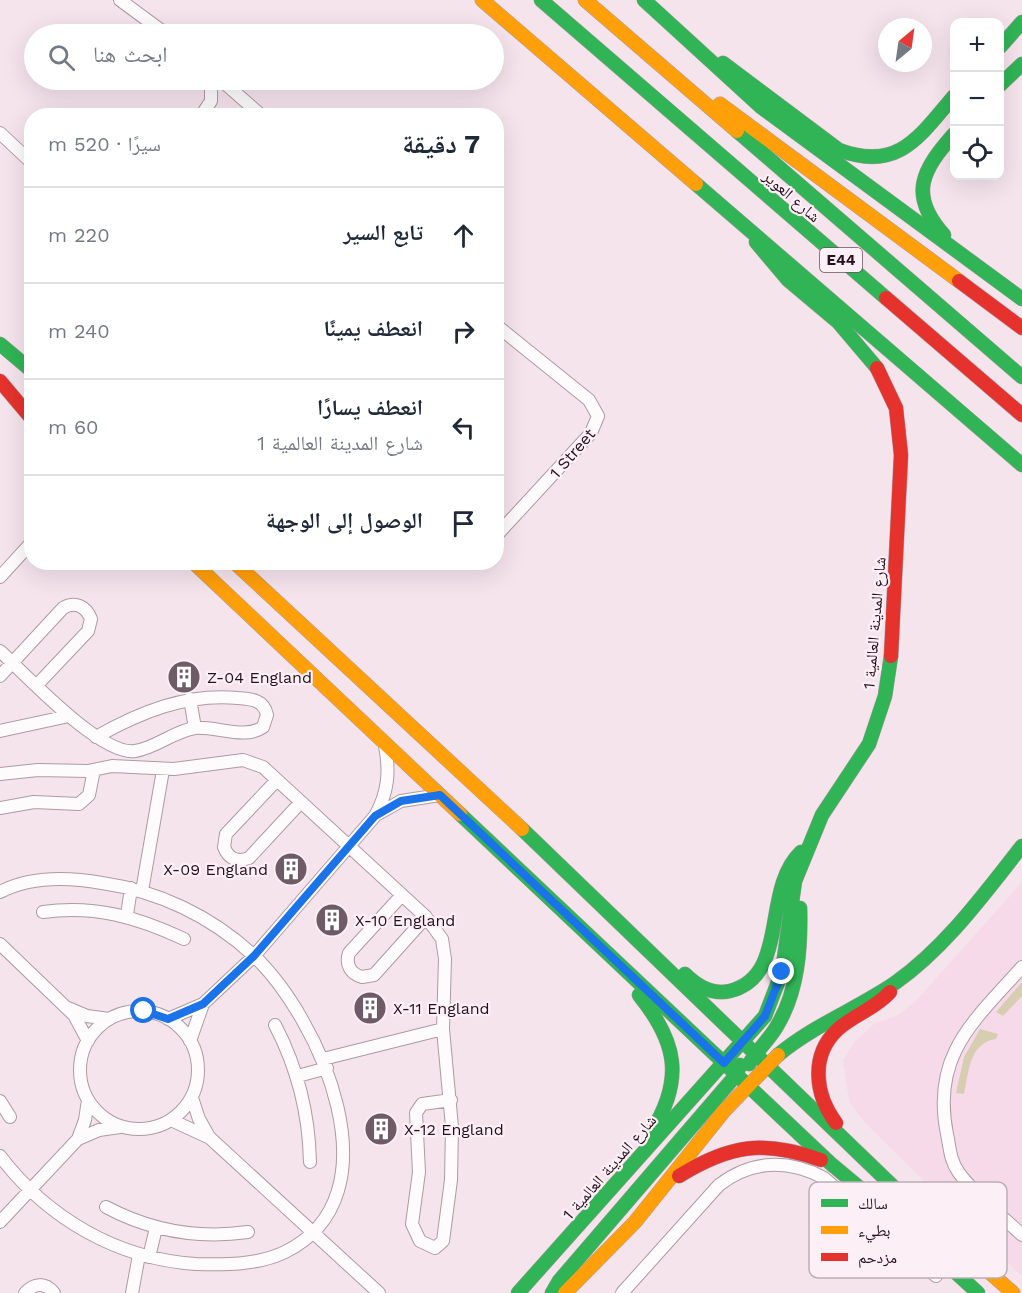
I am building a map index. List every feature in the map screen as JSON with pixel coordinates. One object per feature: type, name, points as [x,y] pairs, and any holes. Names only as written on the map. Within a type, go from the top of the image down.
[{"type":"main road","points":[[482,0],[1022,465]]},
{"type":"main road","name":"شارع العوير","points":[[541,0],[1022,415]]},
{"type":"main road","name":"شارع العوير","points":[[585,0],[679,84],[1022,377]]},
{"type":"main road","points":[[644,0],[761,107],[1022,298]]},
{"type":"main road","points":[[1004,42],[1022,22]]},
{"type":"main road","points":[[676,28],[839,150],[857,159],[887,157],[905,148],[950,100]]},
{"type":"main road","points":[[1004,80],[1022,64]]},
{"type":"main road","points":[[679,84],[737,115],[1022,328]]},
{"type":"main road","points":[[950,138],[937,153],[924,177],[923,204],[930,222],[963,254]]},
{"type":"main road","name":"شارع المدينة العالمية 1","points":[[518,1293],[613,1185],[743,1044],[765,1016],[777,991],[782,972],[795,881],[807,847],[822,815],[861,758],[875,728],[885,696],[891,655],[901,439],[892,396],[874,364],[838,322],[788,280],[748,228]]},
{"type":"main road","points":[[0,344],[24,364]]},
{"type":"main road","points":[[0,381],[24,410]]},
{"type":"main road","points":[[201,570],[386,746],[853,1182]]},
{"type":"main road","points":[[243,570],[554,858],[886,1182]]},
{"type":"main road","points":[[565,1293],[644,1212],[766,1066],[819,1024],[895,982],[935,948],[1022,846]]},
{"type":"main road","points":[[629,933],[666,957],[699,986],[720,992],[741,988],[754,980],[762,969],[780,883],[788,867],[807,847]]},
{"type":"main road","points":[[748,1085],[747,1069],[777,1025],[796,975],[801,922],[795,881]]},
{"type":"main road","points":[[598,942],[661,1021],[668,1037],[673,1063],[671,1091],[666,1108],[613,1185]]},
{"type":"main road","points":[[883,1179],[828,1112],[821,1096],[818,1069],[822,1052],[831,1036],[845,1024],[877,1006],[895,982]]},
{"type":"main road","points":[[552,1293],[559,1281],[736,1074],[743,1044]]},
{"type":"main road","points":[[665,1185],[704,1160],[743,1147],[780,1147],[830,1163]]},
{"type":"main road","points":[[962,1278],[978,1293]]},
{"type":"main road","points":[[997,1278],[1014,1293]]},
{"type":"street","points":[[120,0],[152,24]]},
{"type":"street","points":[[206,108],[211,101],[212,90]]},
{"type":"street","points":[[232,90],[253,108]]},
{"type":"street","points":[[0,133],[24,156]]},
{"type":"street","name":"1 Street","points":[[504,332],[593,404],[597,422],[591,433],[504,527]]},
{"type":"street","points":[[504,337],[519,344]]},
{"type":"street","points":[[0,577],[24,551]]},
{"type":"street","points":[[0,676],[63,608],[74,604],[85,608],[91,619],[88,631],[37,685]]},
{"type":"street","points":[[0,651],[69,716],[96,737],[110,747],[135,751],[195,728],[252,732],[263,727],[267,715],[262,704],[256,700],[220,697],[190,699],[132,718],[96,737]]},
{"type":"street","points":[[190,699],[195,728]]},
{"type":"street","points":[[0,731],[69,716]]},
{"type":"street","points":[[168,1019],[203,1004],[254,956],[375,816],[382,803],[387,784],[386,746]]},
{"type":"street","points":[[0,774],[38,770],[94,770],[112,766],[163,770],[248,761],[258,764],[426,916],[438,930],[444,949],[443,1029],[451,1100],[452,1154],[443,1241],[435,1248],[420,1241],[412,1224],[419,1172],[416,1113],[422,1104],[451,1100]]},
{"type":"street","points":[[0,808],[34,802],[79,804],[89,795],[94,770]]},
{"type":"street","points":[[127,915],[137,889],[163,770]]},
{"type":"street","points":[[277,780],[226,834],[223,843],[228,856],[240,860],[249,858],[301,802]]},
{"type":"street","points":[[375,816],[401,801],[440,795]]},
{"type":"street","points":[[0,892],[21,883],[50,880],[79,880],[137,889],[200,917],[254,956],[293,1005],[325,1064],[339,1122],[342,1176],[332,1205],[312,1232],[285,1252],[260,1261],[209,1264],[144,1256],[97,1239],[56,1212],[30,1190],[0,1156]]},
{"type":"street","points":[[402,895],[349,953],[348,961],[352,972],[363,977],[374,975],[426,916]]},
{"type":"street","points":[[44,912],[79,909],[127,915],[184,939]]},
{"type":"street","points":[[0,944],[67,1008],[79,1023],[88,1041]]},
{"type":"street","points":[[968,1182],[954,1165],[948,1146],[942,1101],[944,1078],[956,1045],[1022,967]]},
{"type":"street","points":[[190,1041],[203,1004]]},
{"type":"street","points":[[67,1008],[87,1016],[109,1019],[131,1012],[144,1011],[168,1019],[190,1041],[198,1071],[192,1098],[199,1119],[210,1138],[379,1293]]},
{"type":"street","points":[[109,1019],[88,1041],[83,1052],[80,1071],[88,1100],[97,1111],[121,1126],[138,1130],[156,1127],[171,1120],[192,1098]]},
{"type":"street","points":[[275,1025],[298,1076],[308,1120],[310,1162]]},
{"type":"street","points":[[298,1076],[325,1064],[443,1029]]},
{"type":"street","points":[[0,1222],[78,1139],[85,1120],[88,1100]]},
{"type":"street","points":[[0,1101],[10,1117]]},
{"type":"street","points":[[171,1120],[210,1138]]},
{"type":"street","points":[[78,1139],[99,1130],[121,1126]]},
{"type":"street","points":[[622,1293],[719,1185],[737,1173],[768,1164],[802,1168],[829,1182]]},
{"type":"street","points":[[106,1207],[156,1228],[203,1235],[248,1232]]},
{"type":"street","points":[[1007,1220],[1022,1234]]},
{"type":"street","points":[[132,1293],[156,1228]]},
{"type":"street","points":[[25,1293],[39,1285],[48,1287],[54,1293]]},
{"type":"shaded area","points":[[1022,882],[1022,1277],[1007,1262],[1007,1182],[925,1182],[865,1123],[849,1101],[843,1060],[855,1041],[874,1024],[896,1016],[914,1003]]},
{"type":"shaded area","points":[[1022,982],[1022,996],[1003,1016],[996,1012]]},
{"type":"shaded area","points":[[980,1029],[998,1034],[996,1039],[980,1046],[975,1052],[964,1094],[956,1093],[964,1057]]},
{"type":"traffic: fast","points":[[541,0],[886,298]]},
{"type":"traffic: fast","points":[[644,0],[761,107],[1022,299]]},
{"type":"traffic: fast","points":[[1004,42],[1022,22]]},
{"type":"traffic: fast","points":[[723,63],[839,150],[859,156],[877,157],[906,147],[930,125],[950,101]]},
{"type":"traffic: fast","points":[[1004,81],[1022,64]]},
{"type":"traffic: fast","points":[[737,131],[1022,377]]},
{"type":"traffic: fast","points":[[944,235],[933,221],[923,195],[927,171],[950,139]]},
{"type":"traffic: fast","points":[[696,184],[1022,465]]},
{"type":"traffic: fast","points":[[756,242],[788,280],[838,322],[877,368]]},
{"type":"traffic: fast","points":[[0,344],[24,364]]},
{"type":"traffic: fast","points":[[518,1293],[765,1016],[782,972],[795,881],[822,815],[869,744],[885,696],[891,656]]},
{"type":"traffic: fast","points":[[460,814],[853,1182]]},
{"type":"traffic: fast","points":[[522,829],[888,1182]]},
{"type":"traffic: fast","points":[[778,1055],[806,1035],[881,992],[914,969],[979,901],[1022,846]]},
{"type":"traffic: fast","points":[[685,974],[700,986],[717,992],[730,991],[749,982],[761,968],[768,950],[781,888],[789,868],[801,852]]},
{"type":"traffic: fast","points":[[749,1064],[777,1026],[790,999],[799,954],[800,908]]},
{"type":"traffic: fast","points":[[639,995],[662,1029],[672,1061],[669,1094],[652,1131]]},
{"type":"traffic: fast","points":[[552,1293],[559,1281],[737,1074],[740,1065]]},
{"type":"traffic: fast","points":[[962,1278],[978,1293]]},
{"type":"traffic: slow","points":[[482,0],[696,184]]},
{"type":"traffic: slow","points":[[585,0],[737,131]]},
{"type":"traffic: slow","points":[[720,104],[959,281]]},
{"type":"traffic: slow","points":[[201,570],[460,814]]},
{"type":"traffic: slow","points":[[243,570],[522,829]]},
{"type":"traffic: slow","points":[[565,1293],[635,1222],[724,1111],[778,1055]]},
{"type":"traffic: slow","points":[[996,1278],[1013,1293]]},
{"type":"traffic: jam","points":[[959,281],[1022,328]]},
{"type":"traffic: jam","points":[[886,298],[1022,415]]},
{"type":"traffic: jam","points":[[877,368],[896,408],[901,455],[891,656]]},
{"type":"traffic: jam","points":[[0,381],[24,410]]},
{"type":"traffic: jam","points":[[836,1123],[820,1088],[819,1063],[822,1052],[828,1040],[837,1030],[878,1003],[890,992]]},
{"type":"traffic: jam","points":[[679,1176],[715,1157],[748,1148],[782,1150],[821,1160]]},
{"type":"place","name":"Z-04 England","points":[[184,677]]},
{"type":"place","name":"X-09 England","points":[[291,869]]},
{"type":"place","name":"X-10 England","points":[[332,920]]},
{"type":"place","name":"X-11 England","points":[[370,1008]]},
{"type":"place","name":"X-12 England","points":[[381,1129]]},
{"type":"route","points":[[144,1011],[168,1019],[186,1014],[203,1004],[254,956],[375,816],[401,801],[427,795],[440,795],[724,1063],[750,1036],[765,1016],[777,991],[782,972]]}]
